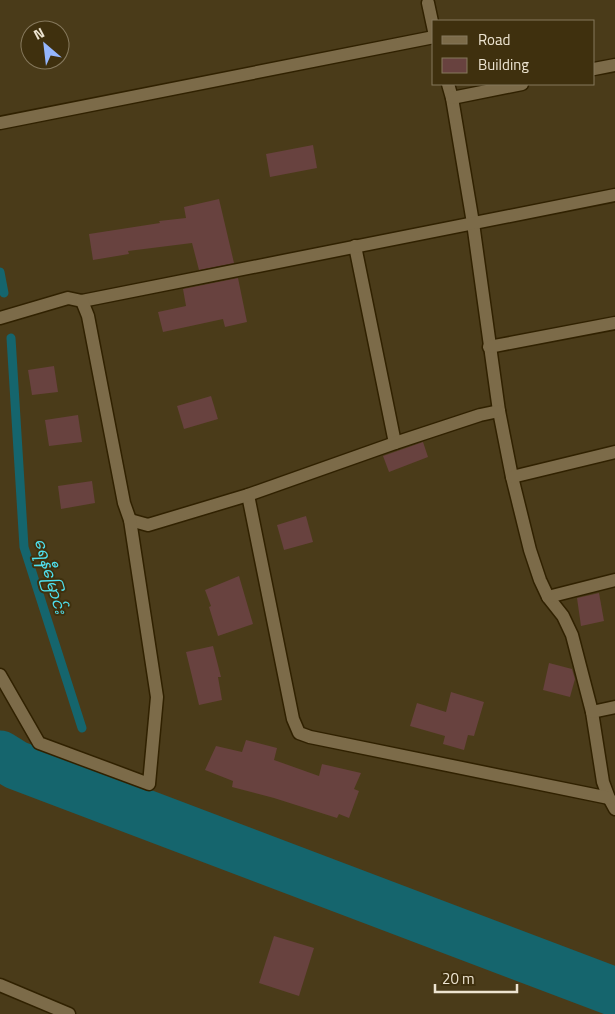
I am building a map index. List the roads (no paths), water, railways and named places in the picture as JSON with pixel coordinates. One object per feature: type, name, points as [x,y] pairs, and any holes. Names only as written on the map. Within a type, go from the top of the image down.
[{"type":"street","points":[[428,3],[432,22]]},
{"type":"street","points":[[0,123],[432,37]]},
{"type":"street","points":[[595,69],[615,65]]},
{"type":"street","points":[[448,85],[473,223],[498,411],[512,477],[530,550],[548,597],[563,616],[572,635],[592,712],[603,782],[612,803]]},
{"type":"street","points":[[452,98],[517,85]]},
{"type":"street","points":[[0,318],[68,298],[82,301],[615,194]]},
{"type":"street","points":[[355,246],[395,442]]},
{"type":"street","points":[[0,675],[40,743],[149,784],[157,697],[130,520],[124,504],[88,316],[82,301]]},
{"type":"street","points":[[489,347],[615,323]]},
{"type":"street","points":[[130,520],[148,525],[248,495],[395,442],[498,411]]},
{"type":"street","points":[[512,477],[615,452]]},
{"type":"street","points":[[248,495],[293,719],[299,732],[310,737],[612,803]]},
{"type":"street","points":[[548,597],[615,580]]},
{"type":"street","points":[[592,712],[615,707]]},
{"type":"street","points":[[0,985],[63,1013]]},
{"type":"waterway","name":"ရေနီမြောင်း","points":[[0,272],[4,293]]},
{"type":"waterway","name":"ရေနီမြောင်း","points":[[11,338],[24,547],[82,728]]},
{"type":"waterway","points":[[0,755],[16,765],[615,992]]},
{"type":"waterway","name":"ရေနီမြောင်း","points":[[94,774],[100,797]]}]
